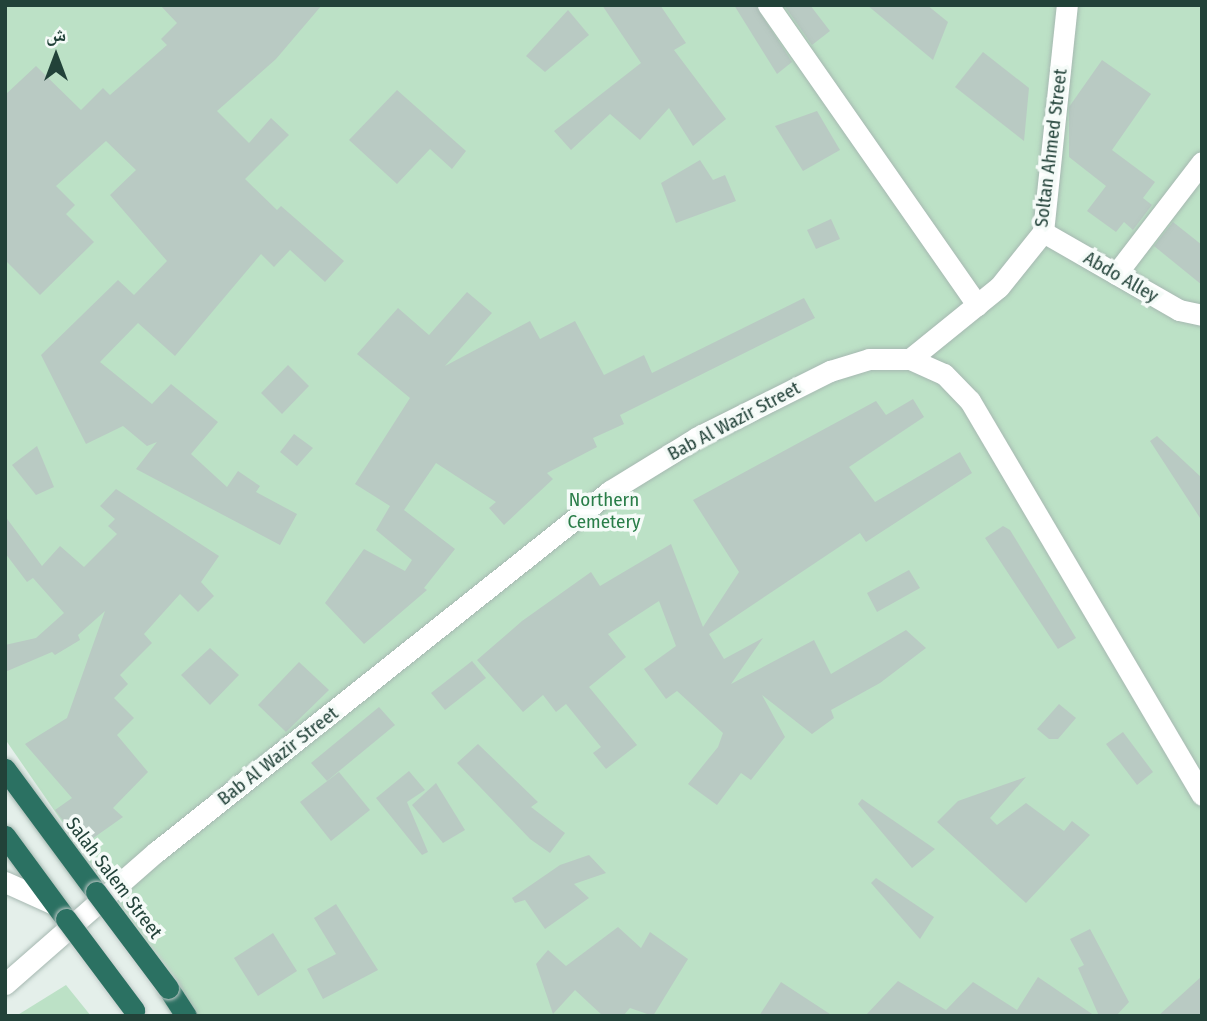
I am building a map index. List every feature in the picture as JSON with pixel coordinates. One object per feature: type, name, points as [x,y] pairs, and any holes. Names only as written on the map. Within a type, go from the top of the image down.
[{"type":"highway","name":"Salah Salem Street","points":[[5,769],[186,1016]]},
{"type":"highway","points":[[5,836],[136,1013]]},
{"type":"street","points":[[768,5],[977,305]]},
{"type":"street","name":"Soltan Ahmed Street","points":[[910,359],[977,305],[1021,264],[1043,232],[1067,5]]},
{"type":"street","points":[[1116,274],[1202,162]]},
{"type":"street","name":"Abdo Alley","points":[[1043,232],[1179,310],[1202,315]]},
{"type":"street","name":"Bab Al Wazir Street","points":[[5,984],[156,852],[610,491],[696,438],[830,370],[869,359],[910,359],[944,374],[970,401],[1202,795]]},
{"type":"street","points":[[5,882],[60,911]]},
{"type":"green space","name":"Northern Cemetery","points":[[5,5],[1202,5],[1202,1016],[196,1016],[5,739]]},
{"type":"green space","points":[[66,985],[91,1016],[16,1016]]},
{"type":"building","points":[[160,5],[322,5],[276,59],[217,111],[249,143],[271,118],[289,135],[245,179],[277,210],[281,206],[344,261],[325,282],[290,250],[274,267],[261,254],[175,356],[138,323],[100,362],[152,404],[171,384],[218,422],[191,454],[227,487],[238,471],[260,486],[256,492],[297,514],[280,545],[136,469],[157,442],[147,446],[123,426],[86,444],[41,355],[118,280],[134,295],[167,261],[110,195],[136,170],[106,141],[56,186],[75,205],[66,214],[94,242],[40,295],[5,260],[5,95],[36,66],[81,110],[103,88],[110,95],[167,45],[161,39],[177,23]]},
{"type":"building","points":[[602,5],[660,5],[686,43],[674,50],[726,119],[693,146],[669,108],[640,140],[610,114],[571,150],[554,131],[641,63]]},
{"type":"building","points":[[734,5],[755,5],[792,62],[777,74]]},
{"type":"building","points":[[784,5],[810,5],[830,31],[812,45]]},
{"type":"building","points":[[867,5],[927,5],[948,22],[933,60]]},
{"type":"building","points":[[568,10],[589,35],[545,72],[526,56]]},
{"type":"building","points":[[983,52],[1029,88],[1024,141],[955,87]]},
{"type":"building","points":[[1102,60],[1151,94],[1112,150],[1155,182],[1143,198],[1152,205],[1133,230],[1124,222],[1116,232],[1087,211],[1106,186],[1069,157],[1069,107]]},
{"type":"building","points":[[397,90],[466,151],[452,169],[430,149],[397,184],[349,140]]},
{"type":"building","points":[[817,111],[840,150],[803,171],[775,126]]},
{"type":"building","points":[[700,160],[713,180],[725,175],[736,201],[676,223],[661,183]]},
{"type":"building","points":[[831,219],[840,239],[816,249],[807,230]]},
{"type":"building","points":[[1173,222],[1202,245],[1202,285],[1154,246]]},
{"type":"building","points":[[467,292],[492,313],[445,366],[530,321],[540,339],[575,321],[604,375],[644,355],[652,373],[804,298],[815,318],[620,415],[624,424],[593,438],[597,447],[547,473],[553,479],[504,525],[489,508],[496,502],[436,463],[404,510],[455,549],[424,588],[427,590],[364,644],[325,603],[364,549],[405,571],[412,560],[376,530],[390,506],[355,484],[410,398],[357,354],[398,308],[429,335]]},
{"type":"building","points":[[288,365],[309,386],[282,414],[261,393]]},
{"type":"building","points":[[913,399],[924,417],[849,467],[875,502],[960,452],[972,473],[866,542],[860,533],[709,634],[724,659],[763,638],[731,684],[814,640],[831,674],[906,630],[926,648],[880,683],[831,710],[834,718],[812,734],[762,695],[785,737],[751,780],[741,773],[717,805],[688,784],[718,747],[723,733],[677,691],[666,699],[644,669],[676,646],[659,601],[608,634],[626,657],[589,687],[637,745],[606,769],[593,753],[601,747],[566,704],[556,712],[543,695],[523,712],[477,660],[522,621],[591,572],[600,586],[671,544],[703,627],[739,572],[693,500],[876,401],[886,415]]},
{"type":"building","points":[[294,434],[313,448],[297,466],[280,452]]},
{"type":"building","points":[[1157,436],[1202,478],[1202,521],[1150,441]]},
{"type":"building","points":[[37,446],[54,487],[36,495],[12,465]]},
{"type":"building","points":[[116,489],[219,556],[201,582],[214,596],[198,612],[180,594],[144,634],[152,643],[120,675],[128,684],[114,698],[134,718],[117,735],[148,772],[113,808],[123,817],[82,846],[55,810],[72,798],[25,744],[67,718],[105,611],[78,635],[80,640],[55,655],[52,652],[5,672],[5,645],[36,638],[64,613],[33,578],[27,582],[5,553],[5,516],[42,566],[60,546],[84,567],[117,534],[108,526],[115,519],[100,506]]},
{"type":"building","points":[[1003,526],[1010,530],[1076,638],[1058,649],[985,538]]},
{"type":"building","points":[[909,570],[920,588],[877,612],[867,593]]},
{"type":"building","points":[[210,648],[239,675],[210,705],[181,675]]},
{"type":"building","points":[[472,661],[486,678],[445,710],[431,693]]},
{"type":"building","points":[[299,662],[329,690],[286,732],[258,705]]},
{"type":"building","points":[[1059,704],[1076,718],[1058,739],[1049,739],[1037,729]]},
{"type":"building","points":[[379,707],[395,725],[327,781],[311,763]]},
{"type":"building","points":[[1123,732],[1153,772],[1137,785],[1106,744]]},
{"type":"building","points":[[478,744],[538,802],[531,807],[565,833],[550,853],[530,839],[457,763]]},
{"type":"building","points":[[409,771],[425,790],[407,802],[428,852],[422,855],[376,798]]},
{"type":"building","points":[[339,772],[370,810],[331,841],[300,802]]},
{"type":"building","points":[[1026,777],[990,818],[997,825],[1026,803],[1064,831],[1072,821],[1090,835],[1026,903],[937,822],[958,801]]},
{"type":"building","points":[[436,783],[465,830],[443,843],[412,805]]},
{"type":"building","points":[[862,799],[935,849],[912,868],[858,804]]},
{"type":"building","points":[[589,855],[606,873],[574,884],[589,898],[545,929],[525,900],[515,903],[512,898],[560,865]]},
{"type":"building","points":[[876,878],[934,917],[920,939],[871,883]]},
{"type":"building","points":[[336,904],[378,970],[323,999],[307,969],[336,954],[314,918]]},
{"type":"building","points":[[618,927],[641,948],[650,932],[688,959],[653,1016],[630,1008],[623,1016],[603,1016],[575,990],[553,1014],[536,964],[548,950],[566,966]]},
{"type":"building","points":[[1090,929],[1129,1002],[1116,1016],[1099,1016],[1078,968],[1084,965],[1070,939]]},
{"type":"building","points":[[273,933],[297,971],[258,996],[234,958]]},
{"type":"building","points":[[1202,976],[1202,1016],[1158,1016]]},
{"type":"building","points":[[1038,977],[1095,1016],[865,1016],[898,981],[946,1010],[973,982],[1017,1010]]},
{"type":"building","points":[[781,982],[833,1016],[759,1016]]}]
